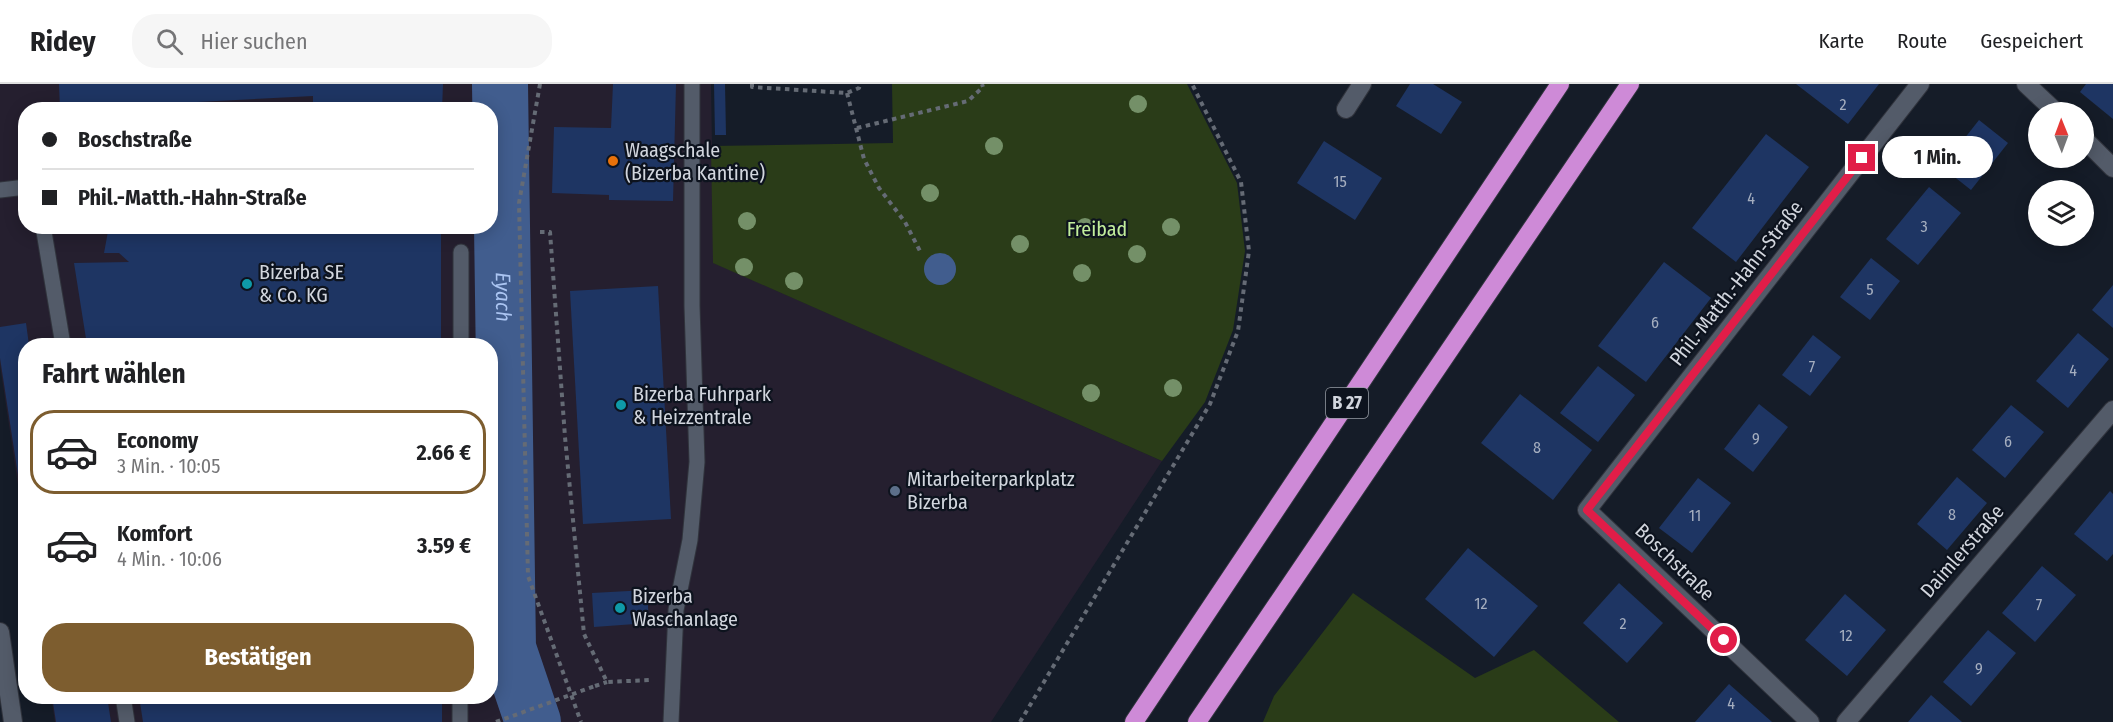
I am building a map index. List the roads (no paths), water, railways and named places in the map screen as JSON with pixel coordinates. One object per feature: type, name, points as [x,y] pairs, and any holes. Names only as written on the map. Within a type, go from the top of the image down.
[{"type":"highway","name":"B 27","points":[[1134,722],[1560,84]]},
{"type":"highway","points":[[1197,722],[1630,84]]},
{"type":"street","points":[[1346,110],[1362,84]]},
{"type":"street","name":"Phil.-Matth.-Hahn-Straße","points":[[1587,510],[1920,84]]},
{"type":"street","points":[[2026,84],[2045,102]]},
{"type":"street","points":[[2094,149],[2113,168]]},
{"type":"street","name":"Daimlerstraße","points":[[1846,722],[2113,410]]},
{"type":"street","name":"Boschstraße","points":[[1587,510],[1810,722]]},
{"type":"street","points":[[0,632],[13,722]]},
{"type":"lane","points":[[671,722],[676,610],[690,540],[697,462],[692,297],[692,84]]},
{"type":"lane","points":[[0,190],[18,188]]},
{"type":"lane","points":[[44,234],[62,338]]},
{"type":"lane","points":[[461,252],[461,338]]},
{"type":"lane","points":[[125,704],[128,722]]},
{"type":"lane","points":[[460,704],[460,722]]},
{"type":"water","points":[[940,253],[952,257],[956,269],[952,281],[940,285],[928,281],[924,269],[928,257]]},
{"type":"waterway","name":"Eyach","points":[[500,84],[508,648],[533,722]]},
{"type":"place","name":"Waagschale (Bizerba Kantine)","points":[[613,161]]},
{"type":"place","name":"Bizerba SE & Co. KG","points":[[247,284]]},
{"type":"place","name":"Bizerba Fuhrpark & Heizzentrale","points":[[621,405]]},
{"type":"place","name":"Mitarbeiterparkplatz Bizerba","points":[[895,491]]},
{"type":"place","name":"Bizerba Waschanlage","points":[[620,608]]},
{"type":"park label","name":"Freibad","points":[[1097,229]]}]
